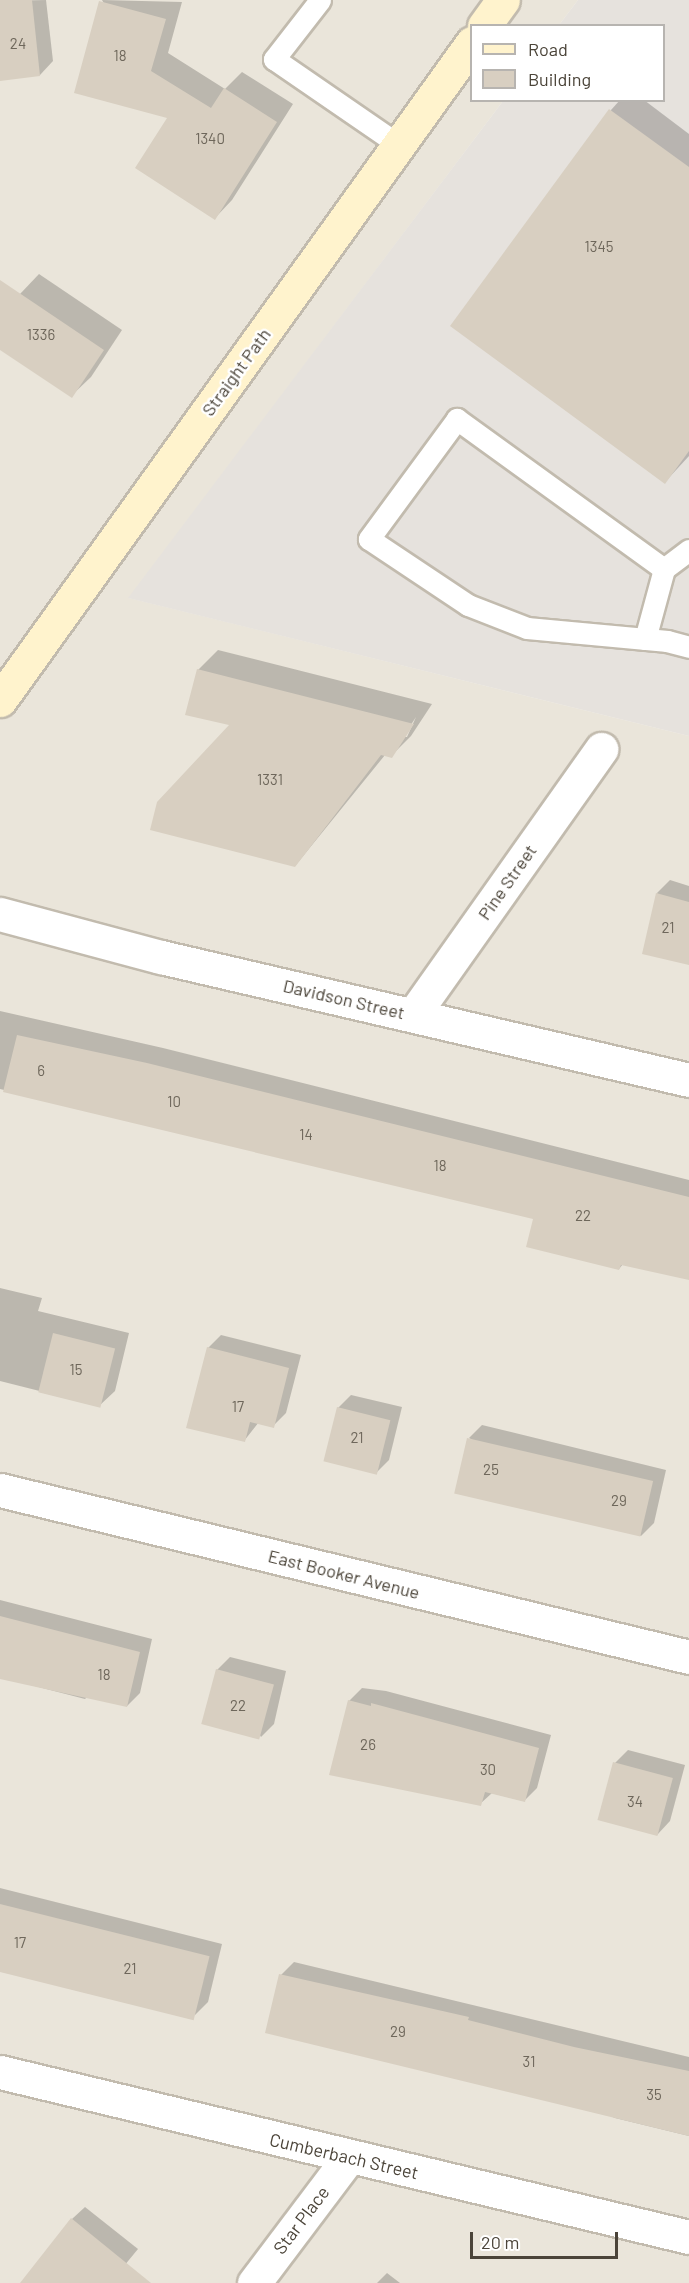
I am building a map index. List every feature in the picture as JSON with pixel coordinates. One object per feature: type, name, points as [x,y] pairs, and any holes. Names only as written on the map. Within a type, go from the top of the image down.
[{"type":"main road","points":[[485,24],[503,0]]},
{"type":"main road","name":"Straight Path","points":[[0,700],[470,44]]},
{"type":"street","name":"Pine Street","points":[[413,1015],[602,749]]},
{"type":"street","name":"Davidson Street","points":[[0,914],[161,957],[689,1080]]},
{"type":"street","name":"East Booker Avenue","points":[[0,1490],[689,1657]]},
{"type":"street","name":"Cumberbach Street","points":[[0,2072],[349,2157],[689,2236]]},
{"type":"street","name":"Star Place","points":[[254,2283],[349,2157]]},
{"type":"lane","points":[[320,0],[274,59],[399,145]]},
{"type":"lane","points":[[664,569],[457,419],[369,539],[468,605],[526,628],[645,639],[689,647]]},
{"type":"lane","points":[[645,639],[664,569],[689,550]]},
{"type":"shaded area","points":[[0,0],[578,0],[560,24],[470,24],[470,102],[502,102],[129,598],[689,736],[689,2283],[0,2283]]},
{"type":"shaded area","points":[[578,0],[689,0],[689,736],[128,598],[502,102],[665,102],[665,24],[560,24]]},
{"type":"building","points":[[0,0],[32,0],[40,76],[0,81]]},
{"type":"building","points":[[99,1],[166,19],[151,71],[211,108],[224,88],[277,122],[215,220],[135,168],[167,118],[74,93]]},
{"type":"building","points":[[609,109],[689,167],[689,451],[665,484],[450,326]]},
{"type":"building","points":[[0,280],[104,350],[72,398],[0,350]]},
{"type":"building","points":[[197,669],[414,724],[392,758],[381,755],[295,867],[150,830],[157,802],[229,725],[185,715]]},
{"type":"building","points":[[656,893],[689,902],[689,965],[642,954]]},
{"type":"building","points":[[17,1035],[147,1063],[689,1197],[689,1280],[621,1265],[619,1270],[526,1247],[533,1219],[3,1092]]},
{"type":"building","points":[[53,1333],[115,1348],[100,1408],[38,1392]]},
{"type":"building","points":[[207,1347],[289,1368],[274,1428],[250,1422],[245,1442],[186,1428]]},
{"type":"building","points":[[337,1407],[390,1420],[377,1475],[323,1461]]},
{"type":"building","points":[[467,1438],[653,1481],[640,1537],[454,1494]]},
{"type":"building","points":[[0,1616],[140,1652],[127,1707],[0,1679]]},
{"type":"building","points":[[216,1669],[274,1685],[259,1740],[201,1724]]},
{"type":"building","points":[[348,1700],[371,1706],[371,1703],[539,1748],[525,1802],[485,1792],[481,1806],[329,1775]]},
{"type":"building","points":[[613,1762],[673,1778],[657,1836],[597,1820]]},
{"type":"building","points":[[0,1904],[210,1956],[194,2020],[0,1972]]},
{"type":"building","points":[[279,1974],[469,2017],[468,2020],[574,2047],[689,2071],[689,2136],[265,2033]]},
{"type":"building","points":[[71,2218],[151,2283],[20,2283]]}]
